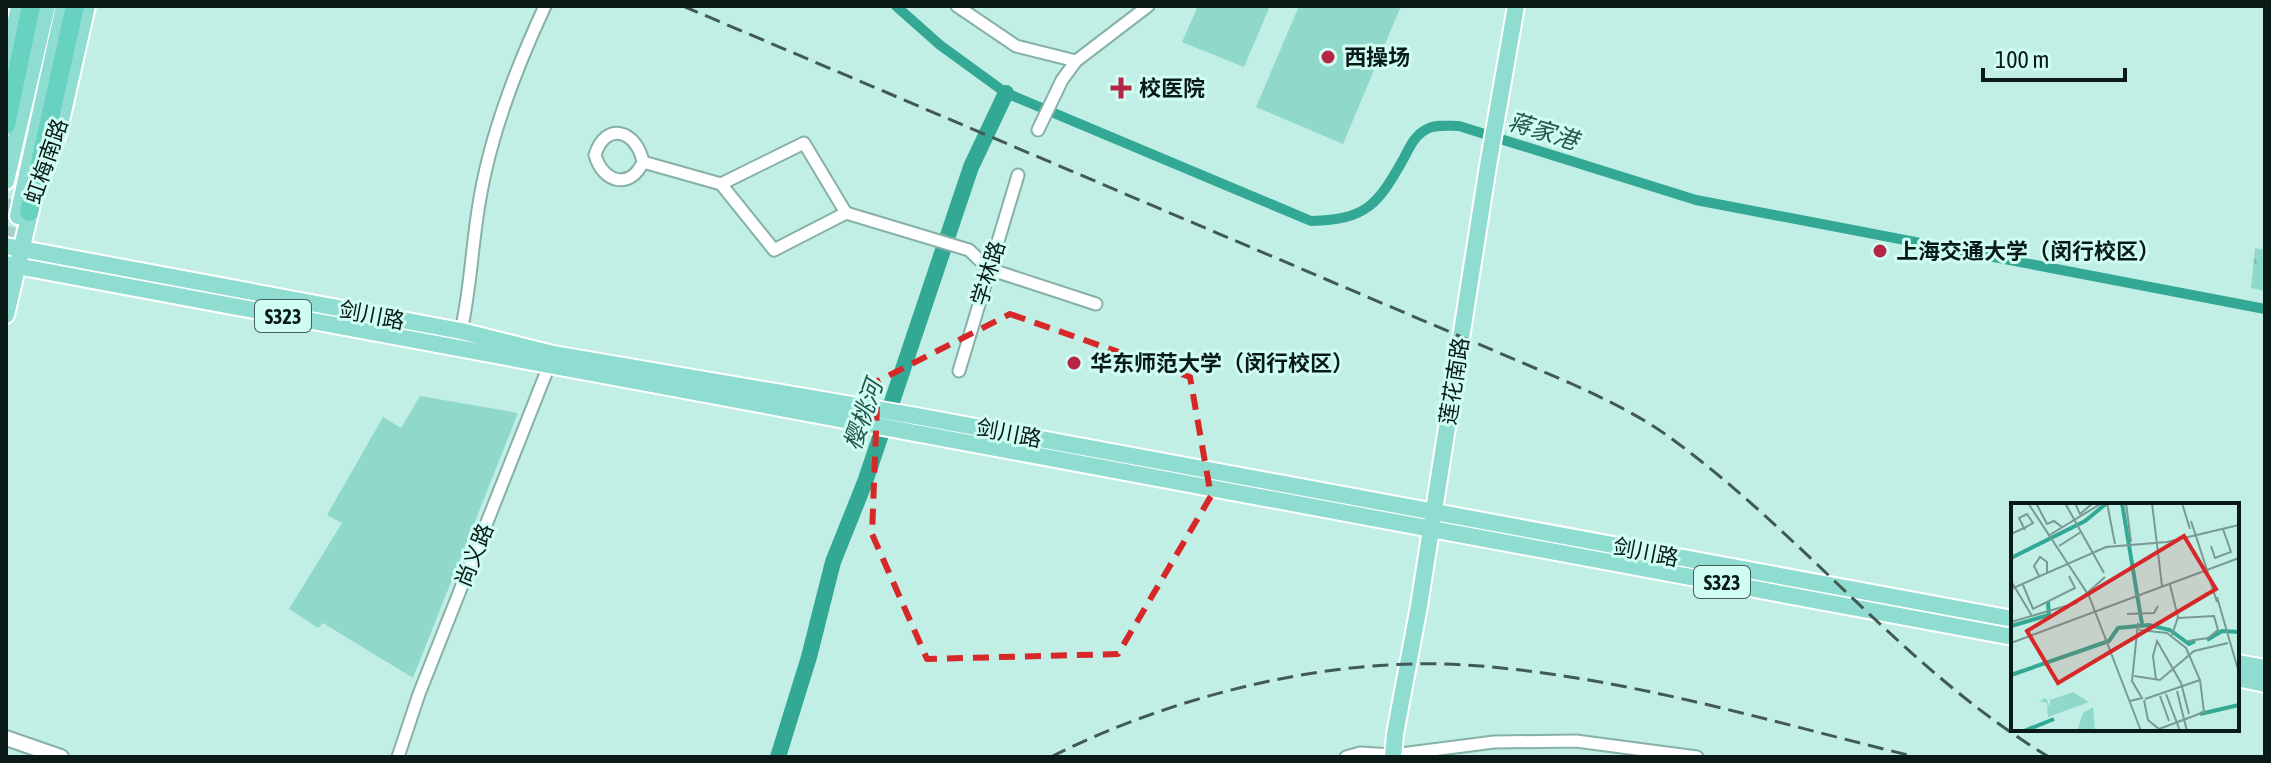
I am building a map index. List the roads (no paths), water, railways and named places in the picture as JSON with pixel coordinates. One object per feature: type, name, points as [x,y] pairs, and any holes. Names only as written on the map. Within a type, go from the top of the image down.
[{"type":"highway","points":[[6,125],[31,6]]},
{"type":"highway","points":[[29,212],[75,6]]},
{"type":"main road","points":[[6,70],[19,6]]},
{"type":"main road","name":"虹梅南路","points":[[6,181],[47,6]]},
{"type":"main road","name":"虹梅南路","points":[[6,315],[11,256],[64,6]]},
{"type":"main road","name":"虹梅南路","points":[[11,256],[58,134],[87,6]]},
{"type":"main road","name":"莲花南路","points":[[1393,756],[1516,6]]},
{"type":"main road","name":"剑川路","points":[[11,256],[461,331],[551,360],[916,416],[2011,637]]},
{"type":"main road","name":"剑川路","points":[[11,256],[551,360],[862,424],[2011,619]]},
{"type":"main road","points":[[2239,663],[2265,668]]},
{"type":"main road","points":[[2239,678],[2265,684]]},
{"type":"street","points":[[461,331],[480,195],[529,39],[545,6]]},
{"type":"street","points":[[957,6],[1016,46],[1076,61]]},
{"type":"street","points":[[1038,130],[1058,88],[1076,61],[1148,6]]},
{"type":"street","points":[[614,133],[627,135],[634,140],[643,162],[632,176],[621,180],[611,179],[602,172],[595,155],[601,140],[614,133]]},
{"type":"street","points":[[721,184],[804,143],[846,213],[969,250],[989,269],[1096,304]]},
{"type":"street","points":[[643,162],[721,184],[774,250],[846,213]]},
{"type":"street","name":"学林路","points":[[959,371],[1018,175]]},
{"type":"street","name":"尚义路","points":[[398,757],[419,694],[551,360]]},
{"type":"street","points":[[6,738],[61,757]]},
{"type":"street","points":[[1346,757],[1360,753],[1393,756],[1494,742],[1576,741],[1697,757]]},
{"type":"waterway","name":"蒋家港","points":[[896,6],[940,45],[1006,93],[1311,221],[1346,217],[1369,206],[1386,187],[1419,134],[1434,126],[1459,126],[1696,200],[2265,309]]},
{"type":"waterway","name":"樱桃河","points":[[778,757],[809,657],[833,562],[865,482],[971,167],[1006,93]]},
{"type":"tunnel","points":[[6,244],[17,196]]},
{"type":"railway","points":[[683,6],[1570,383],[1635,415],[1721,477],[1948,685],[1997,723],[2049,757]]},
{"type":"railway","points":[[1051,757],[1147,716],[1253,685],[1307,674],[1414,664],[1523,670],[1637,689],[1916,757]]},
{"type":"place","name":"西操场","points":[[1328,57]]},
{"type":"place","name":"校医院","points":[[1121,88]]},
{"type":"place","name":"上海交通大学（闵行校区）","points":[[1880,251]]},
{"type":"place","name":"华东师范大学（闵行校区）","points":[[1074,363]]}]
